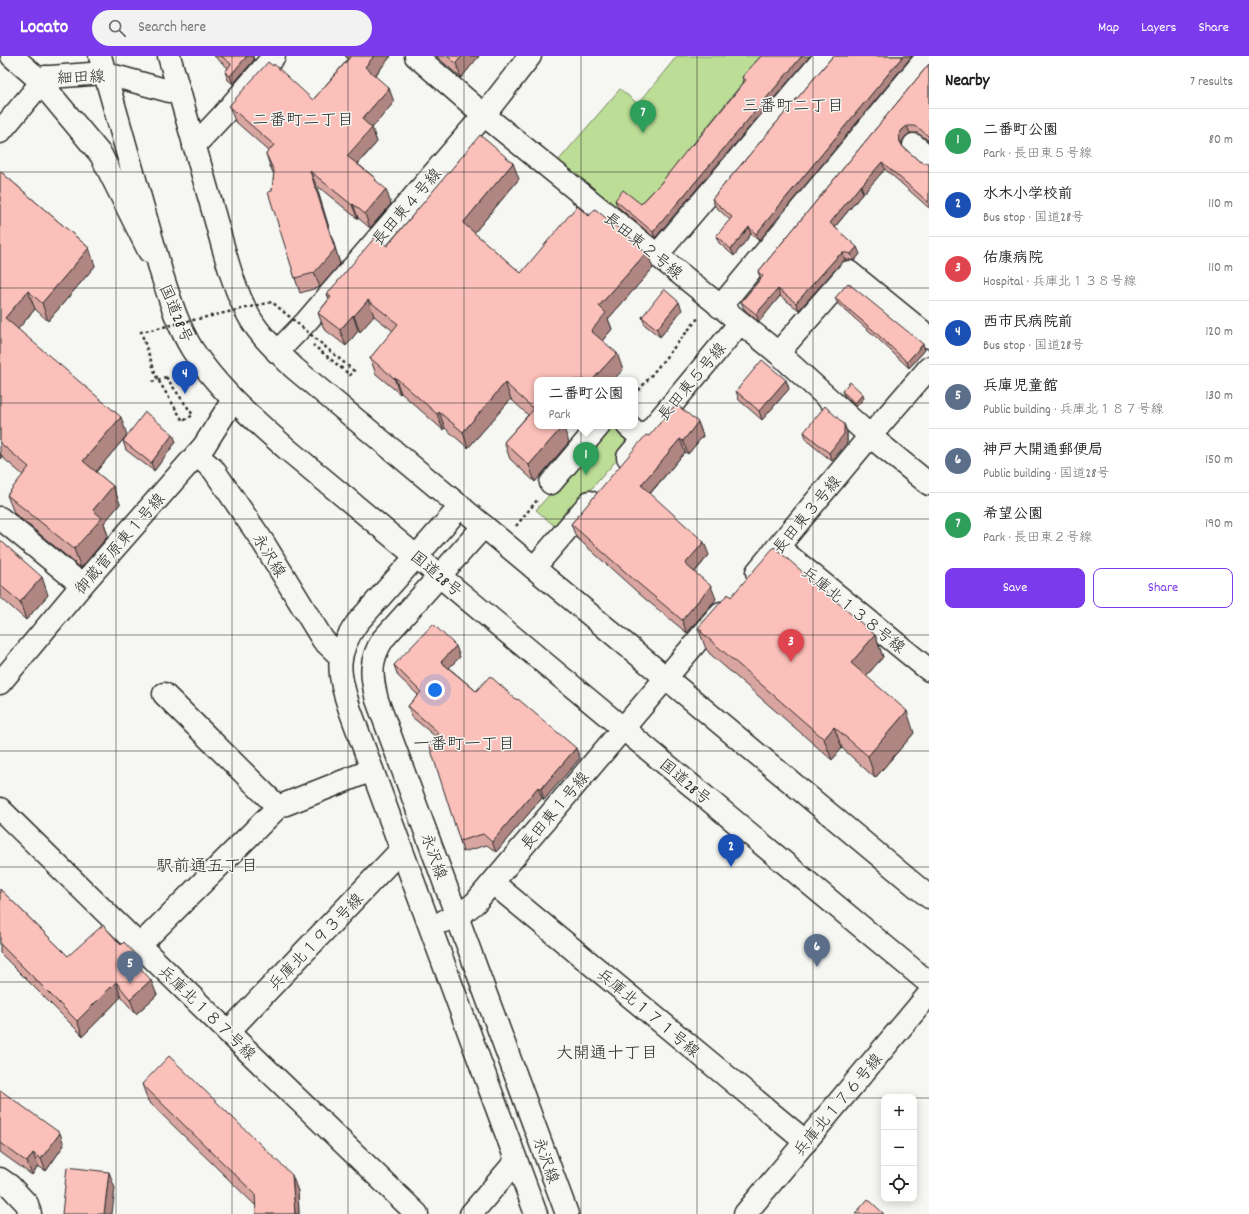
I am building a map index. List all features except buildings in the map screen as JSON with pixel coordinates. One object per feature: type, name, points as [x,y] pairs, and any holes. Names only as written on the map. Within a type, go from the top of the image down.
[{"type":"main road","name":"細田線","points":[[12,56],[42,80],[102,64],[180,94]]},
{"type":"main road","points":[[169,56],[226,256],[240,297],[250,317],[262,335],[277,352],[294,368],[929,897]]},
{"type":"main road","points":[[194,146],[274,56]]},
{"type":"main road","name":"長田東２号線","points":[[416,56],[484,115],[656,256],[778,353],[870,436],[929,484]]},
{"type":"main road","name":"長田東４号線","points":[[277,352],[306,322],[484,115],[530,56]]},
{"type":"main road","points":[[656,256],[826,56]]},
{"type":"main road","points":[[716,304],[928,56]]},
{"type":"main road","name":"国道28号","points":[[102,64],[170,300],[192,348],[207,370],[233,400],[287,449],[929,983]]},
{"type":"main road","points":[[0,132],[42,80],[101,155],[162,275]]},
{"type":"main road","points":[[778,353],[849,272],[929,337]]},
{"type":"main road","name":"長田東５号線","points":[[618,469],[635,433],[740,323]]},
{"type":"main road","name":"長田東３号線","points":[[666,678],[929,368]]},
{"type":"main road","name":"御蔵菅原東１号線","points":[[0,683],[82,585],[204,446],[233,400]]},
{"type":"main road","points":[[551,483],[596,429]]},
{"type":"main road","name":"永沢線","points":[[196,455],[213,468],[263,542],[323,640],[341,657]]},
{"type":"main road","points":[[534,568],[602,487]]},
{"type":"main road","name":"永沢線","points":[[461,506],[357,623],[347,639],[341,657],[340,671],[342,684],[350,710],[536,1214]]},
{"type":"main road","points":[[0,518],[82,585]]},
{"type":"main road","name":"永沢線","points":[[484,526],[383,639],[374,654],[372,673],[377,700],[567,1214]]},
{"type":"main road","name":"兵庫北１３８号線","points":[[778,547],[929,670]]},
{"type":"main road","name":"長田東１号線","points":[[430,926],[457,916],[472,906],[666,678]]},
{"type":"main road","points":[[164,694],[278,808]]},
{"type":"main road","points":[[139,946],[278,808],[372,770]]},
{"type":"main road","name":"兵庫北１８７号線","points":[[0,809],[139,946],[417,1214]]},
{"type":"main road","name":"兵庫北１９３号線","points":[[228,1032],[401,850]]},
{"type":"main road","name":"兵庫北１７１号線","points":[[493,882],[806,1142]]},
{"type":"main road","name":"兵庫北１７６号線","points":[[745,1214],[929,994]]},
{"type":"main road","points":[[471,1214],[516,1161]]},
{"type":"main road","points":[[0,1179],[10,1186],[27,1204],[30,1214]]},
{"type":"path","points":[[152,382],[166,377],[193,415],[183,421],[158,378],[141,332],[272,302],[354,371],[350,375],[313,345]]},
{"type":"path","points":[[638,392],[716,304]]},
{"type":"path","points":[[503,542],[551,483]]},
{"type":"green space","points":[[677,56],[764,56],[631,221],[558,161],[620,89],[638,104]]},
{"type":"green space","points":[[607,429],[623,429],[635,439],[557,528],[536,510]]},
{"type":"place","name":"希望公園","points":[[643,133]]},
{"type":"place","name":"西市民病院前","points":[[185,394]]},
{"type":"place","name":"二番町公園","points":[[586,475]]},
{"type":"place","name":"佑康病院","points":[[791,662]]},
{"type":"place","name":"水木小学校前","points":[[731,867]]},
{"type":"place","name":"神戸大開通郵便局","points":[[817,967]]},
{"type":"place","name":"兵庫児童館","points":[[130,984]]},
{"type":"district","name":"三番町二丁目","points":[[793,105]]},
{"type":"district","name":"二番町二丁目","points":[[303,119]]},
{"type":"district","name":"一番町一丁目","points":[[464,743]]},
{"type":"district","name":"駅前通五丁目","points":[[207,865]]},
{"type":"district","name":"大開通十丁目","points":[[607,1052]]}]
